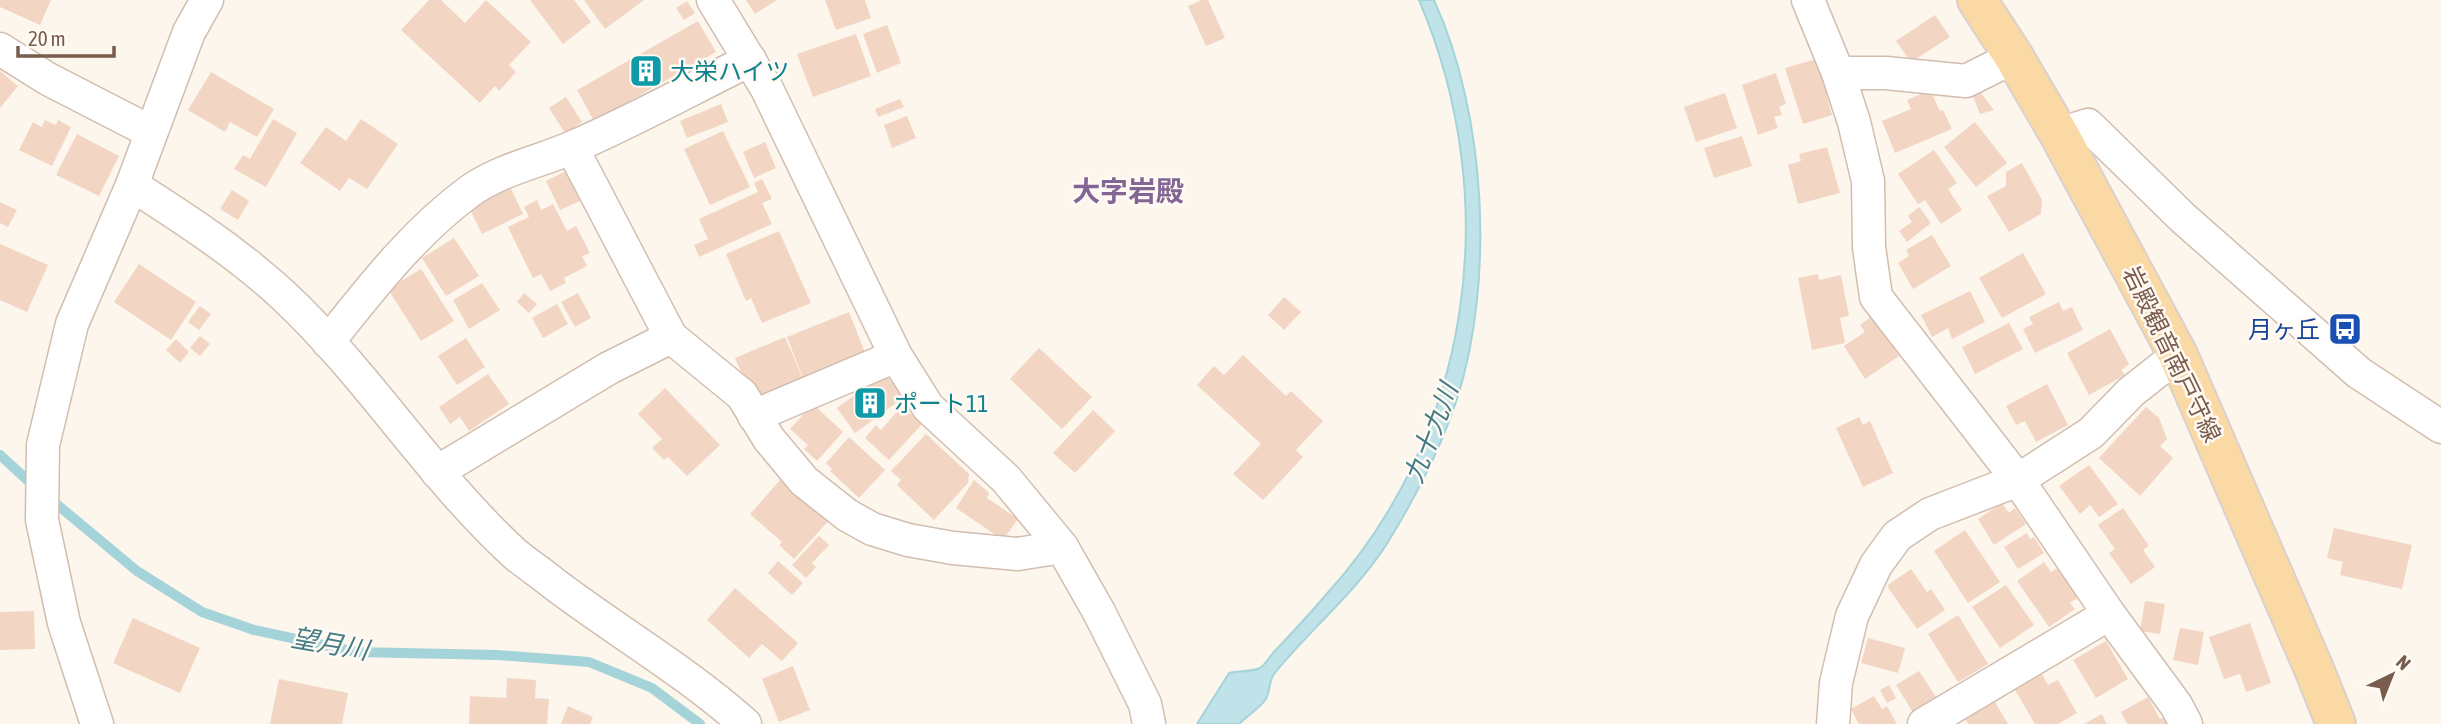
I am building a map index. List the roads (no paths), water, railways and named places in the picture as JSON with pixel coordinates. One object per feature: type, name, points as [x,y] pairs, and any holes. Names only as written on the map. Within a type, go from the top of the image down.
[{"type":"main road","name":"岩殿観音南戸守線","points":[[1978,0],[2059,134],[2178,355],[2336,724]]},
{"type":"street","points":[[97,724],[64,623],[42,520],[43,446],[72,324],[132,185],[189,32],[207,0]]},
{"type":"street","points":[[713,0],[766,89],[896,356],[928,407],[1006,479],[1062,547],[1099,612],[1145,704],[1149,724]]},
{"type":"street","points":[[1808,0],[1838,73],[1854,122],[1868,181],[1869,247],[1877,297],[2018,481],[2109,614],[2176,705],[2186,724]]},
{"type":"street","points":[[0,49],[48,79],[150,132]]},
{"type":"street","points":[[1838,73],[1886,73],[1966,81],[2014,57]]},
{"type":"street","points":[[328,342],[435,218],[473,189],[509,170],[572,148],[750,60]]},
{"type":"street","points":[[2059,134],[2088,125],[2183,218],[2359,373],[2441,428]]},
{"type":"street","points":[[572,148],[671,337],[742,395],[777,451],[804,481],[848,515],[872,528],[908,540],[1018,554],[1062,547]]},
{"type":"street","points":[[132,185],[230,251],[285,297],[328,342],[437,472],[515,554],[595,615],[712,694],[745,724]]},
{"type":"street","points":[[437,472],[609,368],[671,337]]},
{"type":"street","points":[[1833,724],[1836,683],[1852,616],[1877,565],[1897,536],[1930,514],[2018,481],[2091,433],[2131,391],[2178,355]]},
{"type":"street","points":[[754,416],[896,356]]},
{"type":"street","points":[[1924,724],[2109,614]]},
{"type":"water","name":"九十九川","points":[[1419,0],[1434,0],[1465,94],[1474,145],[1479,198],[1477,302],[1469,352],[1457,399],[1427,472],[1388,542],[1362,578],[1274,674],[1263,702],[1239,724],[1197,724],[1229,673],[1262,667],[1324,597],[1374,533],[1413,464],[1442,390],[1459,314],[1466,235],[1461,155],[1446,77]]},
{"type":"waterway","name":"望月川","points":[[0,455],[36,488]]},
{"type":"waterway","name":"望月川","points":[[48,497],[137,571],[202,612],[254,630],[356,652],[497,655],[589,662],[652,688],[700,724]]},
{"type":"place","name":"大栄ハイツ","points":[[646,71]]},
{"type":"place","name":"月ヶ丘","points":[[2345,329]]},
{"type":"place","name":"ポート11","points":[[870,403]]},
{"type":"district","name":"大字岩殿","points":[[1128,191]]}]
